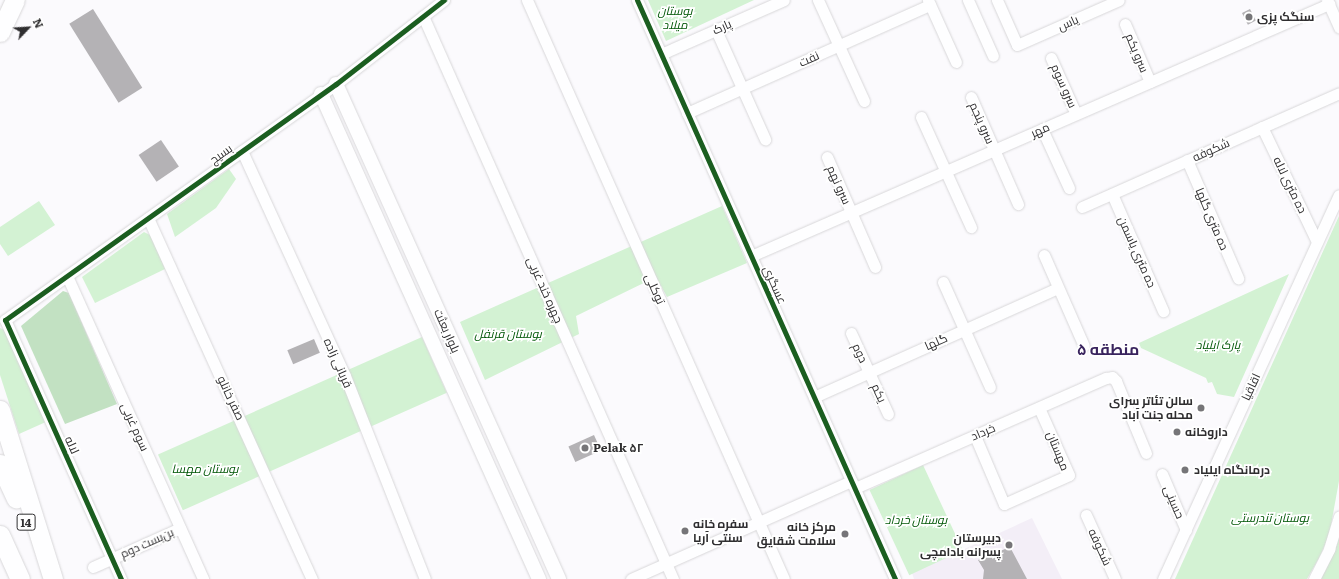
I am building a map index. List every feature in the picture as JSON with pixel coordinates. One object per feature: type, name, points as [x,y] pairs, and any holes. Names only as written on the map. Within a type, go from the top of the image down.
[{"type":"highway","points":[[0,32],[15,0]]},
{"type":"highway","points":[[0,410],[52,579]]},
{"type":"highway","name":"14","points":[[0,464],[52,579]]},
{"type":"highway","name":"14","points":[[0,535],[17,573]]},
{"type":"highway","points":[[0,542],[17,573]]},
{"type":"street","name":"بسیج","points":[[5,320],[336,84],[444,0]]},
{"type":"street","name":"توکلی","points":[[526,0],[784,579]]},
{"type":"street","name":"عسگری","points":[[637,0],[895,579]]},
{"type":"street","name":"پارک","points":[[661,54],[784,0]]},
{"type":"street","points":[[818,0],[864,101]]},
{"type":"street","points":[[968,0],[993,56]]},
{"type":"street","name":"یاس","points":[[997,0],[1017,45],[1113,1]]},
{"type":"street","points":[[929,2],[956,62]]},
{"type":"street","name":"نفت","points":[[687,113],[838,46],[929,2]]},
{"type":"street","points":[[1328,2],[1339,27]]},
{"type":"street","name":"مهر","points":[[751,256],[1150,82],[1328,2]]},
{"type":"street","name":"چهره خند غربی","points":[[423,16],[673,579]]},
{"type":"street","name":"سرو یکم","points":[[1125,24],[1150,82]]},
{"type":"street","points":[[716,30],[765,139]]},
{"type":"street","name":"سرو سوم","points":[[1052,58],[1076,114]]},
{"type":"street","name":"بلوار بعثت","points":[[336,84],[558,579]]},
{"type":"street","name":"شکوفه","points":[[1082,207],[1339,93]]},
{"type":"street","name":"بلوار بعثت","points":[[321,94],[538,579]]},
{"type":"street","name":"سرو پنجم","points":[[970,97],[1018,204]]},
{"type":"street","points":[[921,117],[971,227]]},
{"type":"street","name":"ده متری لاله","points":[[1262,127],[1317,242]]},
{"type":"street","points":[[1042,129],[1069,188]]},
{"type":"street","name":"قربانی زاده","points":[[242,151],[345,376],[425,579]]},
{"type":"street","name":"سرو نهم","points":[[827,157],[875,268]]},
{"type":"street","name":"ده متری گلها","points":[[1187,160],[1238,278]]},
{"type":"street","name":"ده متری یاسمن","points":[[1112,194],[1163,311]]},
{"type":"street","name":"اقاقیا","points":[[1162,579],[1186,530],[1339,195]]},
{"type":"street","name":"صفر خانلو","points":[[148,218],[312,579]]},
{"type":"street","points":[[1044,255],[1084,346]]},
{"type":"street","name":"سوم غربی","points":[[67,276],[203,579]]},
{"type":"street","points":[[943,282],[990,387]]},
{"type":"street","name":"گلها","points":[[814,397],[1058,288]]},
{"type":"street","name":"لاله","points":[[5,320],[121,579]]},
{"type":"street","name":"دوم","points":[[851,333],[869,372]]},
{"type":"street","name":"یکم","points":[[869,372],[888,414]]},
{"type":"street","name":"خرداد","points":[[631,579],[759,522],[975,436],[1112,377],[1146,453]]},
{"type":"street","name":"مهستان","points":[[975,436],[1004,504],[1069,475],[1040,408]]},
{"type":"street","name":"حسینی","points":[[1162,474],[1186,530]]},
{"type":"street","name":"شکوفه","points":[[1086,515],[1115,579]]},
{"type":"street","points":[[1314,579],[1331,543],[1339,517]]},
{"type":"street","name":"بن‌بست دوم","points":[[93,567],[180,528]]},
{"type":"shaded area","name":"دبیرستان پسرانه بادامچی","points":[[1032,518],[1062,579],[914,579],[912,573]]},
{"type":"green space","name":"بوستان میلاد","points":[[648,0],[754,0],[666,41]]},
{"type":"green space","points":[[229,169],[236,179],[216,208],[175,237],[167,214]]},
{"type":"green space","points":[[39,201],[55,225],[8,256],[0,244],[0,227]]},
{"type":"green space","name":"بوستان قرنفل","points":[[722,206],[747,263],[667,297],[656,277],[576,316],[579,334],[485,380],[460,322]]},
{"type":"green space","name":"بوستان تندرستی","points":[[1339,216],[1339,481],[1329,536],[1307,579],[1175,579]]},
{"type":"green space","points":[[144,232],[152,236],[165,269],[95,303],[82,277]]},
{"type":"green space","name":"پارک ایلیاد","points":[[1289,274],[1234,397],[1217,394],[1212,382],[1208,383],[1206,378],[1141,348],[1139,343]]},
{"type":"green space","points":[[63,291],[69,293],[117,404],[65,424],[21,326]]},
{"type":"green space","points":[[0,328],[7,331],[48,421],[19,434],[0,375]]},
{"type":"green space","name":"بوستان مهسا","points":[[422,337],[447,393],[183,510],[158,455]]},
{"type":"green space","name":"بوستان خرداد","points":[[923,465],[963,550],[909,575],[870,490]]},
{"type":"green space","points":[[1339,538],[1339,579],[1321,579],[1335,550]]},
{"type":"building","points":[[93,9],[142,88],[119,103],[69,24]]},
{"type":"building","name":"سنگک پزی","points":[[1250,9],[1256,21],[1248,25],[1242,13]]},
{"type":"building","points":[[161,140],[179,167],[157,182],[139,155]]},
{"type":"building","points":[[314,339],[320,353],[293,364],[287,350]]},
{"type":"building","name":"Pelak ۵۲","points":[[594,435],[601,451],[575,462],[568,446]]},
{"type":"building","points":[[1010,547],[1027,579],[983,579],[984,570],[978,560]]},
{"type":"cycle path","points":[[121,579],[5,320],[336,84],[444,0]]},
{"type":"cycle path","points":[[637,0],[895,579]]},
{"type":"place","name":"سنگک پزی","points":[[1249,17]]},
{"type":"place","name":"سالن تئاتر سرای محله جنت آباد","points":[[1201,408]]},
{"type":"place","name":"داروخانه","points":[[1177,432]]},
{"type":"place","name":"Pelak ۵۲","points":[[585,448]]},
{"type":"place","name":"درمانگاه ایلیاد","points":[[1185,470]]},
{"type":"place","name":"سفره خانه سنتی آریا","points":[[685,531]]},
{"type":"place","name":"مرکز خانه سلامت شقایق","points":[[845,534]]},
{"type":"place","name":"دبیرستان پسرانه بادامچی","points":[[1009,545]]},
{"type":"district","name":"منطقه ۵","points":[[1108,348]]}]
